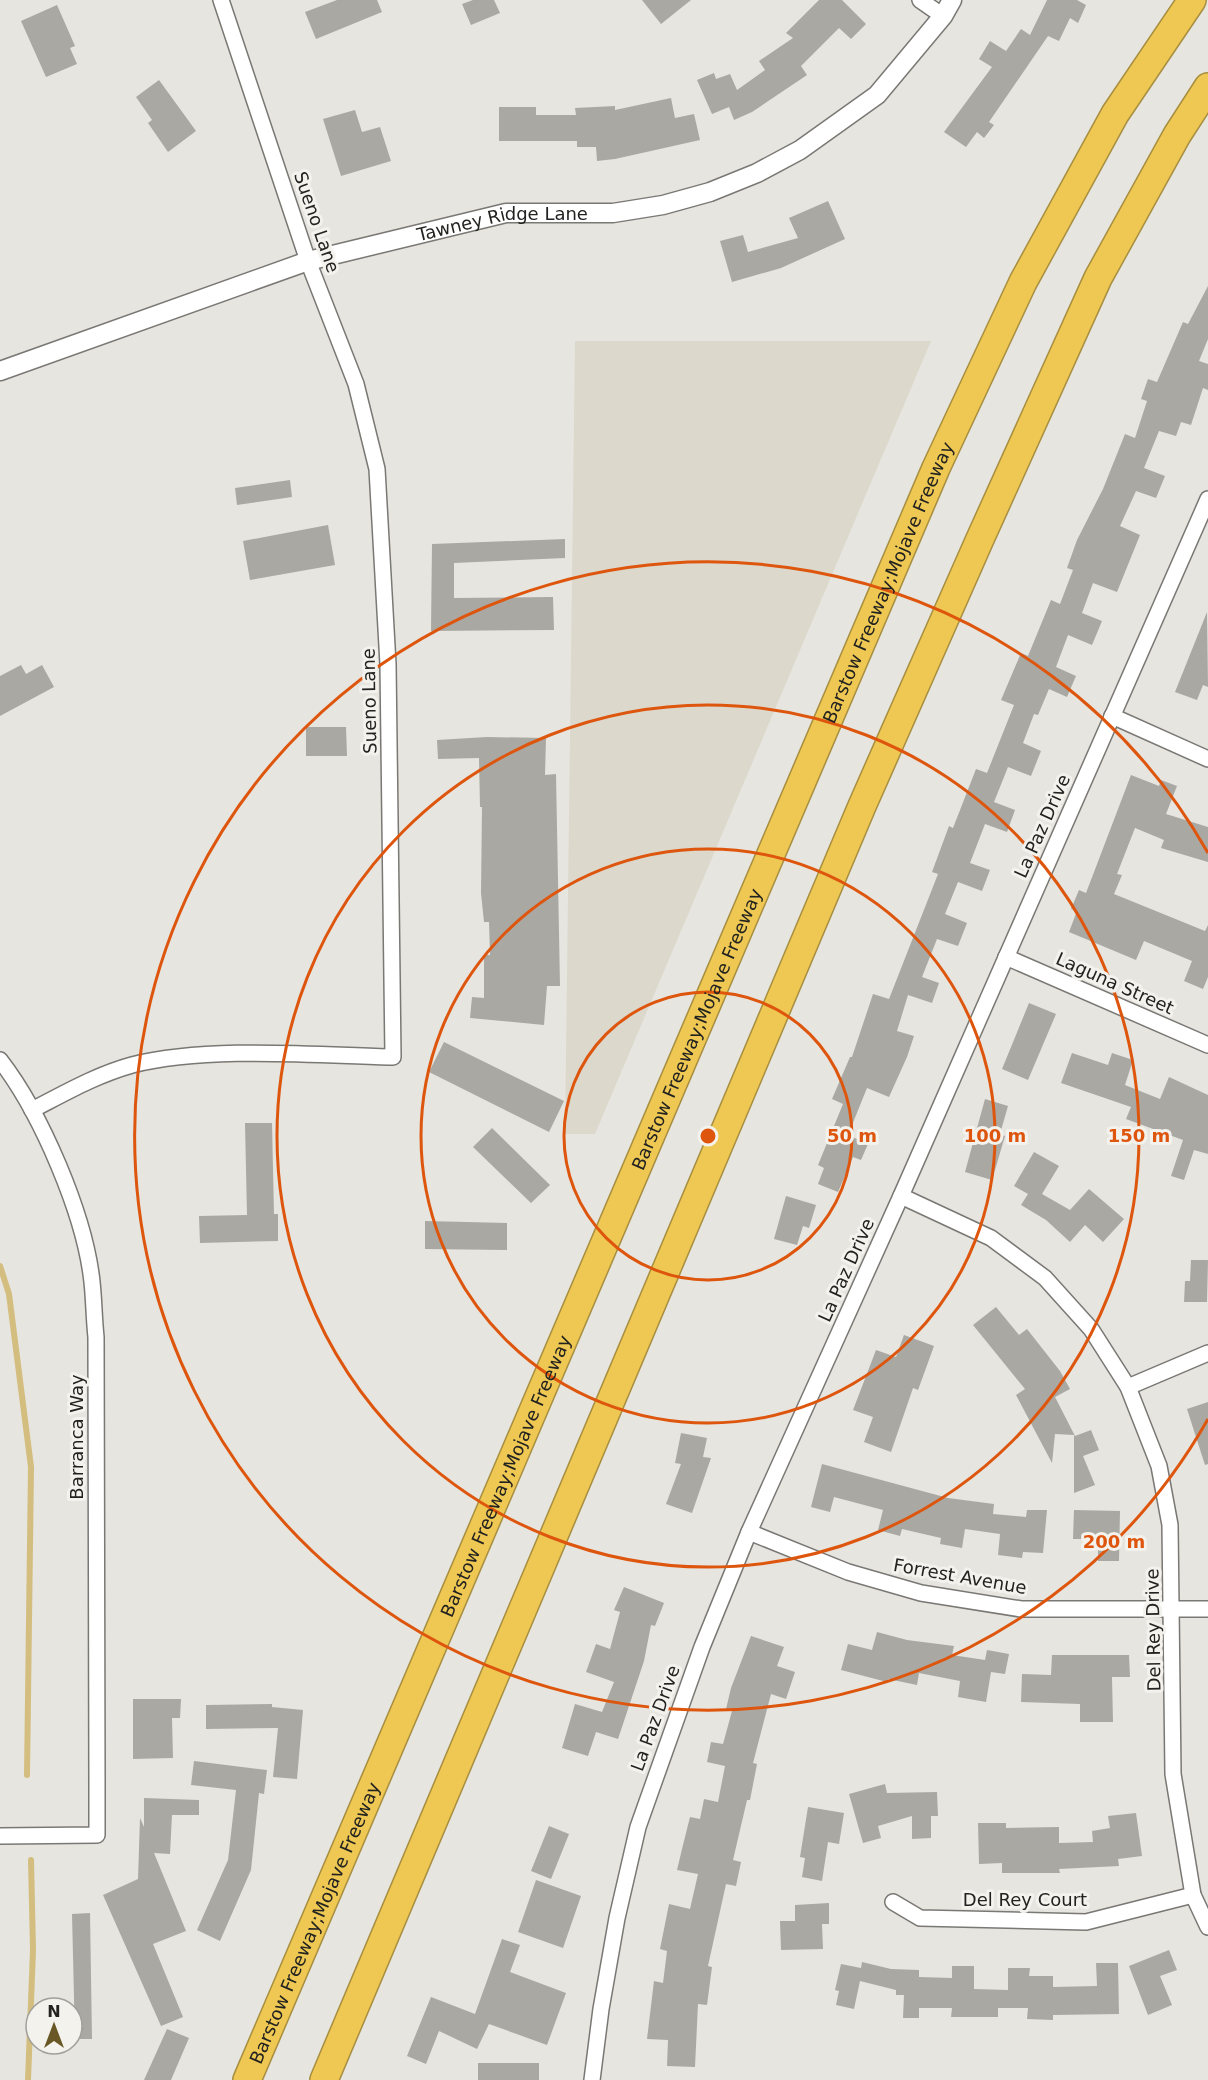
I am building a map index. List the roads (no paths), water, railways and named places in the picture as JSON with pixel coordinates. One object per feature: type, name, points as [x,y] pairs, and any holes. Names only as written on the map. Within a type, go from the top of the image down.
[{"type":"highway","name":"Barstow Freeway;Mojave Freeway","points":[[245,2080],[277,2010],[936,468],[1029,271],[1115,114],[1192,0]]},
{"type":"highway","points":[[324,2080],[862,806],[975,550],[1098,278],[1177,135],[1208,87]]},
{"type":"street","name":"Sueno Lane","points":[[32,1110],[87,1081],[133,1065],[174,1059],[248,1054],[393,1057],[388,664],[378,469],[356,384],[308,261],[221,0]]},
{"type":"street","points":[[920,0],[948,8]]},
{"type":"street","name":"Tawney Ridge Lane","points":[[0,371],[308,261],[506,213],[613,213],[663,205],[719,188],[757,173],[800,150],[877,95],[948,8]]},
{"type":"street","name":"La Paz Drive","points":[[592,2080],[601,2009],[615,1930],[638,1827],[702,1647],[749,1532],[901,1196],[1208,499]]},
{"type":"street","points":[[1112,716],[1208,759]]},
{"type":"street","name":"Laguna Street","points":[[1006,957],[1208,1045]]},
{"type":"street","name":"Barranca Way","points":[[0,1060],[17,1082],[32,1110],[77,1217],[92,1280],[96,1337],[97,1835],[0,1836]]},
{"type":"street","name":"Del Rey Drive","points":[[901,1196],[991,1238],[1045,1278],[1091,1329],[1128,1387],[1159,1466],[1170,1525],[1173,1610],[1173,1774],[1193,1895],[1208,1927]]},
{"type":"street","points":[[1128,1387],[1208,1353]]},
{"type":"street","name":"Forrest Avenue","points":[[749,1532],[848,1572],[921,1593],[1021,1609],[1208,1610]]},
{"type":"street","name":"Del Rey Court","points":[[894,1902],[920,1918],[1086,1922],[1193,1895]]},
{"type":"waterway","points":[[0,1266],[9,1294],[31,1467],[27,1775]]},
{"type":"waterway","points":[[28,2080],[33,1950],[31,1860]]}]
